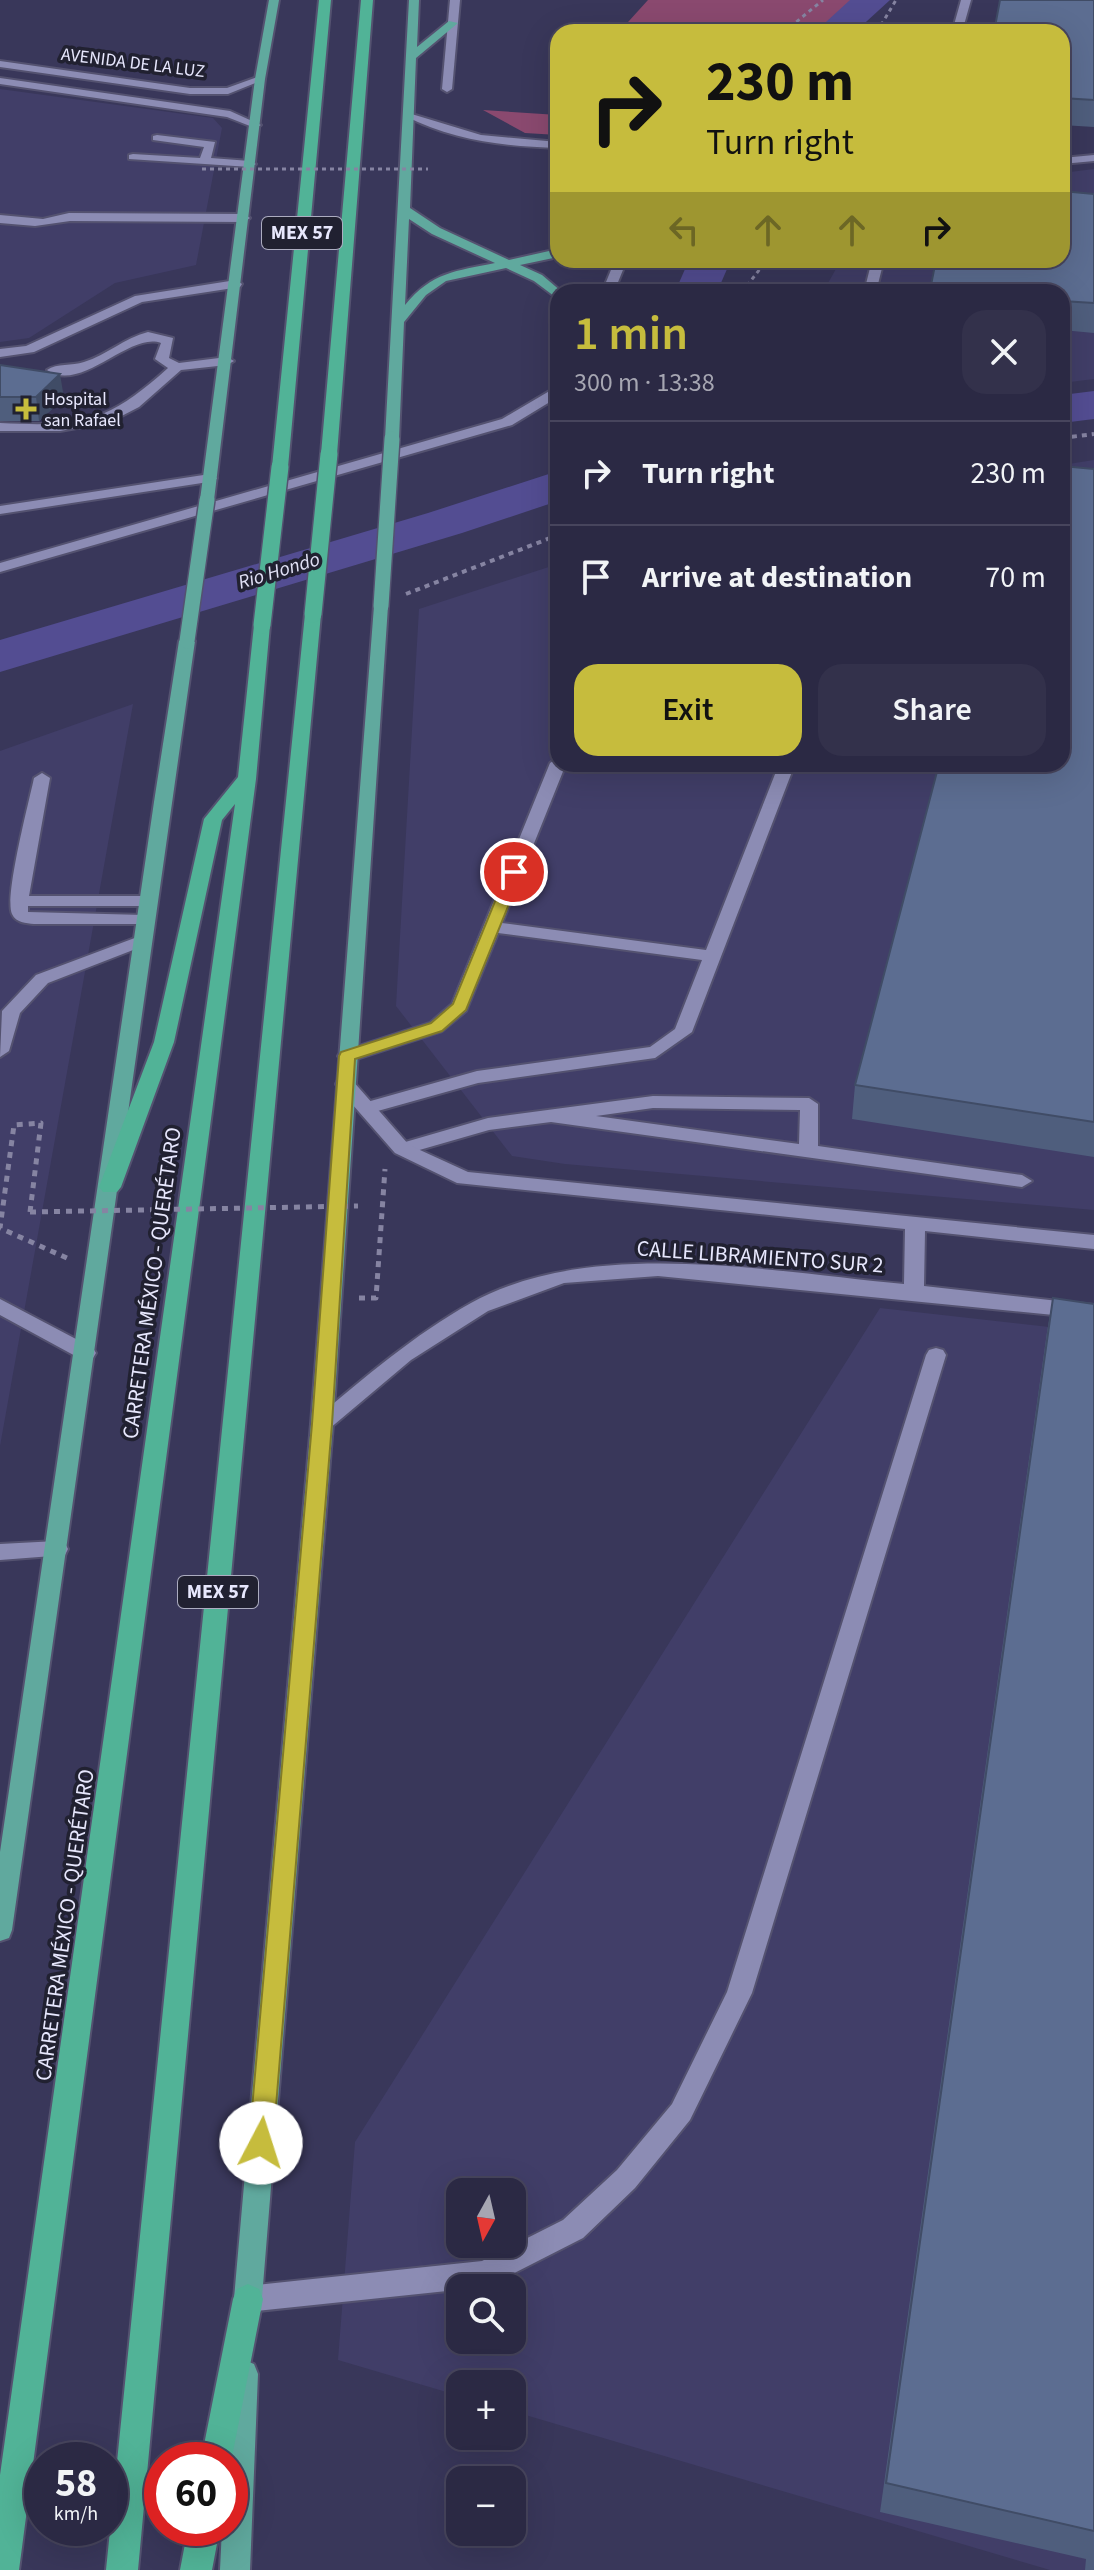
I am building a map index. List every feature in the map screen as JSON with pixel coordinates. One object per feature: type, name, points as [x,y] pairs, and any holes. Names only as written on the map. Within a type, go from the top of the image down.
[{"type":"highway","name":"CARRETERA MÉXICO - QUERÉTARO","points":[[3,2570],[247,779],[324,16],[323,0]]},
{"type":"highway","name":"MEX 57","points":[[122,2570],[329,454],[367,0]]},
{"type":"highway","points":[[110,1187],[164,1042],[213,819],[247,779]]},
{"type":"highway","points":[[220,2442],[248,2299]]},
{"type":"highway","points":[[196,2570],[201,2546]]},
{"type":"main road","points":[[0,1930],[110,1187],[140,941],[227,361],[260,79],[274,0]]},
{"type":"main road","points":[[235,2570],[248,2299],[322,1424],[381,606],[400,319],[414,0]]},
{"type":"main road","points":[[447,89],[455,0]]},
{"type":"main road","points":[[959,24],[966,0]]},
{"type":"main road","points":[[410,58],[453,23]]},
{"type":"main road","name":"AVENIDA DE LA LUZ","points":[[0,64],[190,91],[228,91],[260,79]]},
{"type":"main road","name":"AVENIDA DE LA LUZ","points":[[0,81],[230,114],[255,125]]},
{"type":"main road","points":[[409,114],[437,129],[462,137],[550,144]]},
{"type":"main road","points":[[157,138],[211,144],[203,165]]},
{"type":"main road","points":[[133,157],[203,165],[250,164]]},
{"type":"main road","points":[[1070,160],[1094,158]]},
{"type":"main road","points":[[404,210],[436,231],[538,278],[550,288]]},
{"type":"main road","points":[[0,219],[33,224],[53,223],[69,217],[244,218]]},
{"type":"main road","points":[[400,319],[422,292],[442,278],[550,255]]},
{"type":"main road","points":[[0,353],[29,349],[139,299],[236,284]]},
{"type":"main road","points":[[54,370],[91,365],[144,335],[157,334],[168,341],[162,359],[177,367],[227,361]]},
{"type":"main road","points":[[0,427],[83,423],[117,414],[149,392],[177,367]]},
{"type":"main road","points":[[0,568],[507,422],[550,397]]},
{"type":"main road","points":[[0,510],[210,478]]},
{"type":"main road","points":[[347,1056],[436,1027],[460,1007],[554,772]]},
{"type":"main road","points":[[367,1108],[477,1077],[655,1052],[683,1032],[784,772]]},
{"type":"main road","points":[[42,778],[22,874],[19,912],[23,917],[34,919],[145,910]]},
{"type":"main road","points":[[492,927],[713,956]]},
{"type":"main road","points":[[0,1051],[11,1011],[42,979],[140,941]]},
{"type":"main road","name":"CALLE LIBRAMIENTO SUR 2","points":[[345,1084],[402,1149],[464,1178],[1094,1242]]},
{"type":"main road","points":[[402,1149],[488,1124],[653,1102],[809,1104],[808,1150]]},
{"type":"main road","points":[[547,1115],[1022,1181]]},
{"type":"main road","points":[[914,1292],[915,1223]]},
{"type":"main road","name":"CALLE LIBRAMIENTO SUR 2","points":[[322,1424],[404,1355],[481,1306],[562,1276],[658,1269],[1094,1312]]},
{"type":"main road","points":[[0,1306],[86,1353]]},
{"type":"main road","points":[[248,2299],[485,2274],[573,2229],[626,2179],[681,2112],[739,1993],[936,1355]]},
{"type":"main road","points":[[0,1552],[57,1549]]},
{"type":"main road","points":[[0,1856],[15,1835]]},
{"type":"path","points":[[794,24],[823,0]]},
{"type":"path","points":[[882,24],[896,0]]},
{"type":"path","points":[[203,165],[428,169]]},
{"type":"path","points":[[748,284],[761,268]]},
{"type":"path","points":[[1070,437],[1094,434]]},
{"type":"path","points":[[381,606],[447,576],[550,538]]},
{"type":"path","points":[[98,1271],[0,1228],[14,1125],[41,1123],[30,1212],[358,1206],[357,1222]]},
{"type":"path","points":[[353,1298],[376,1298],[388,1132]]},
{"type":"shaded area","points":[[648,0],[851,0],[844,17],[828,24],[626,24]]},
{"type":"shaded area","points":[[0,89],[213,118],[222,128],[196,265],[115,283],[29,338],[0,342]]},
{"type":"shaded area","points":[[483,110],[550,114],[550,135],[525,133]]},
{"type":"shaded area","points":[[1094,169],[1094,379],[1070,382],[1070,284],[828,284],[836,268],[1070,268],[1070,172]]},
{"type":"shaded area","points":[[1094,460],[1094,1210],[565,1164],[512,1156],[396,1006],[419,609],[550,567],[550,772],[1070,772],[1070,464]]},
{"type":"shaded area","points":[[133,704],[0,1446],[0,751]]},
{"type":"shaded area","points":[[880,1308],[1094,1332],[1094,2570],[1050,2570],[526,2415],[526,2370],[446,2370],[446,2392],[338,2360],[355,2142]]},
{"type":"building","points":[[1000,0],[1094,0],[1094,100],[1070,98],[1070,24],[996,24]]},
{"type":"building","points":[[1070,192],[1094,194],[1094,303],[1070,302],[1070,284],[931,284],[934,268],[1070,268]]},
{"type":"building","points":[[0,365],[60,374],[36,397],[0,397]]},
{"type":"building","points":[[1070,467],[1094,469],[1094,1122],[855,1085],[937,772],[1070,772]]},
{"type":"building","points":[[1053,1298],[1094,1304],[1094,2531],[886,2483]]},
{"type":"waterway","points":[[843,24],[872,0]]},
{"type":"waterway","points":[[700,284],[706,268]]},
{"type":"waterway","name":"Rio Hondo","points":[[1070,408],[1094,405]]},
{"type":"waterway","name":"Rio Hondo","points":[[0,656],[445,523],[550,488]]},
{"type":"place","name":"Hospital san Rafael","points":[[26,409]]},
{"type":"route","points":[[261,2143],[322,1424],[347,1056],[436,1027],[460,1007],[514,872]]}]
